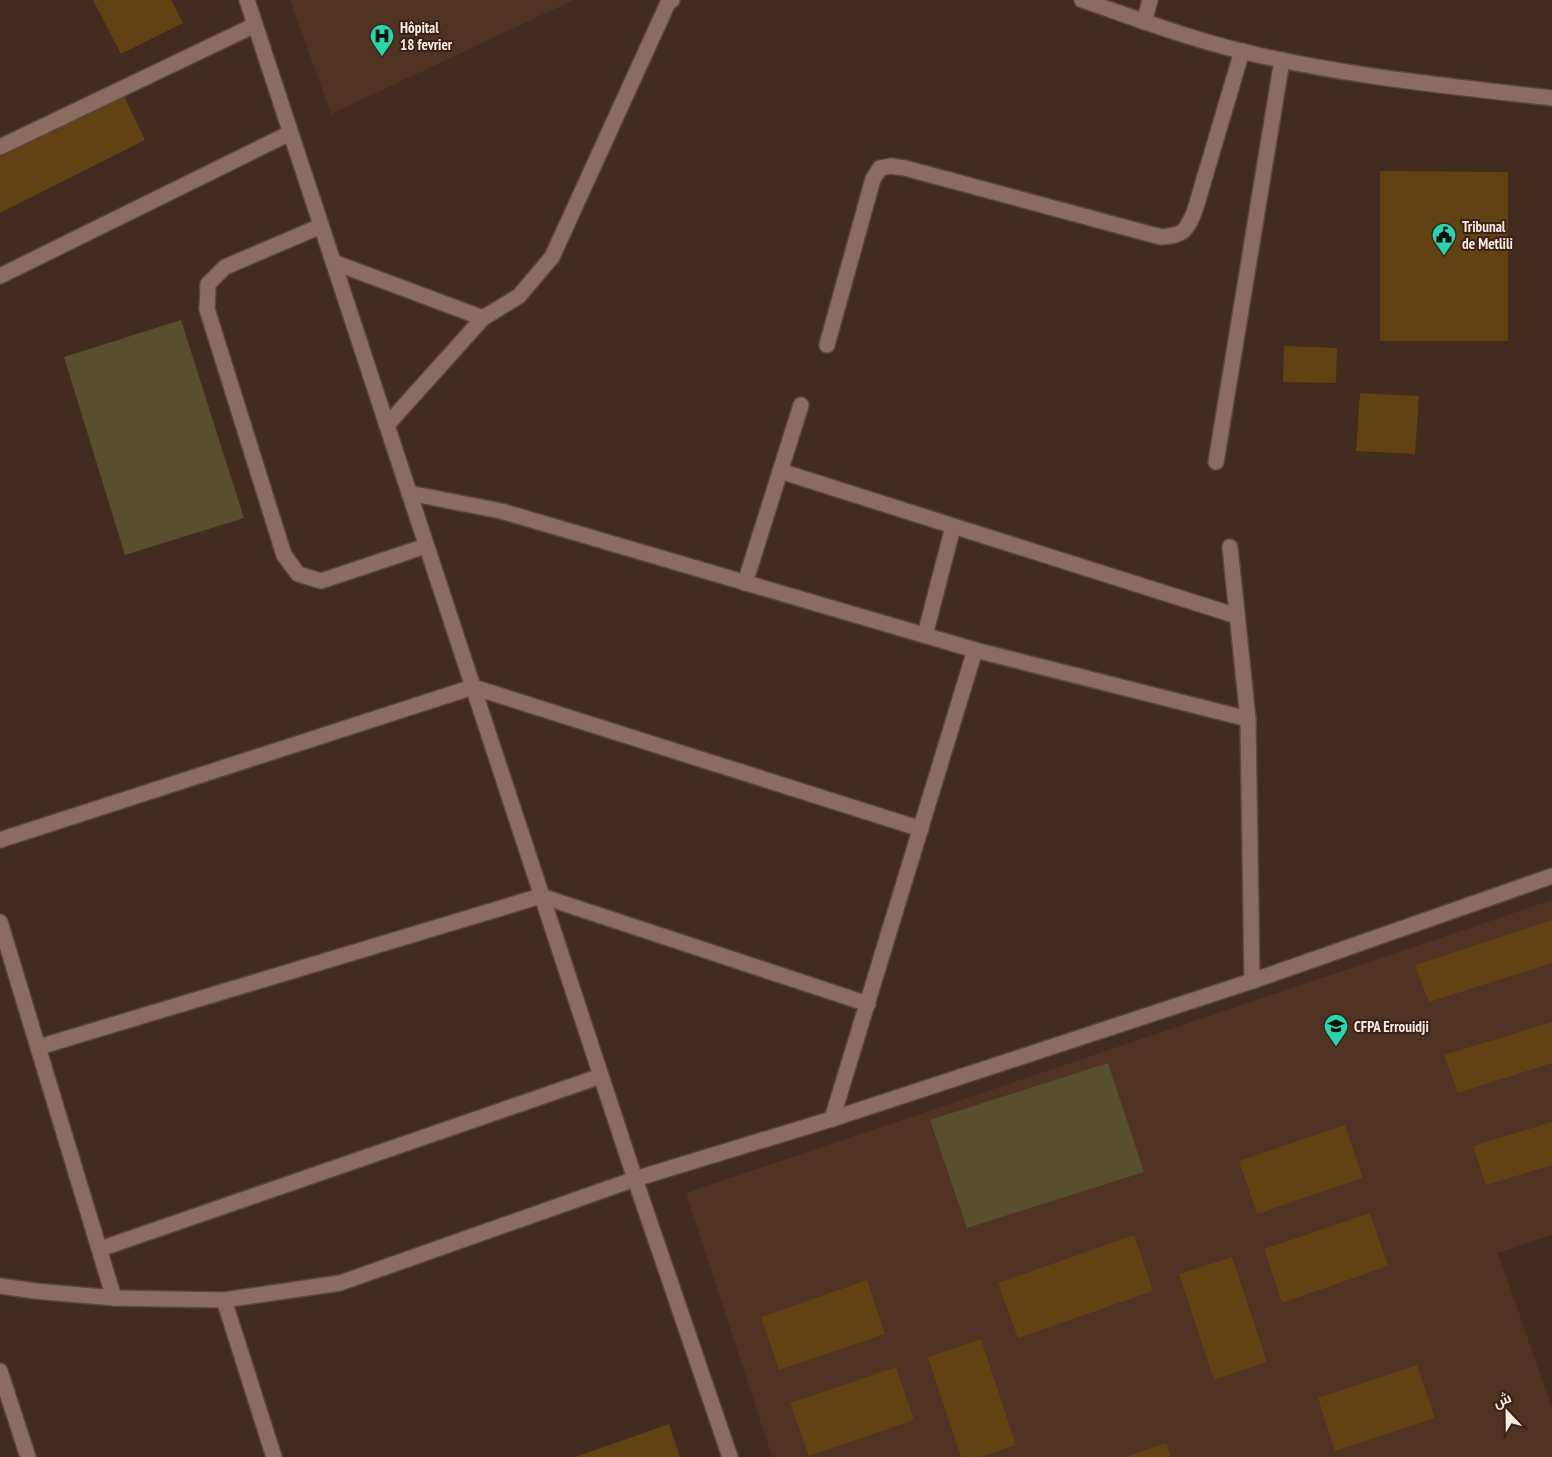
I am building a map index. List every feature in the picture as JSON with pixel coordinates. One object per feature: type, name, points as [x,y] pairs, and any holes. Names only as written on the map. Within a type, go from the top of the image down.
[{"type":"street","points":[[247,0],[541,896],[730,1457]]},
{"type":"street","points":[[387,425],[483,318],[519,296],[552,257],[664,12],[672,0]]},
{"type":"street","points":[[1082,0],[1179,34],[1282,60],[1401,81],[1552,98]]},
{"type":"street","points":[[1144,22],[1150,0]]},
{"type":"street","points":[[0,147],[255,25]]},
{"type":"street","points":[[827,345],[873,179],[880,168],[891,166],[905,168],[1161,236],[1179,235],[1188,228],[1195,210],[1242,51]]},
{"type":"street","points":[[1216,462],[1282,60]]},
{"type":"street","points":[[0,276],[290,133]]},
{"type":"street","points":[[321,226],[225,267],[208,284],[208,309],[284,555],[298,574],[321,581],[426,546]]},
{"type":"street","points":[[333,262],[483,318]]},
{"type":"street","points":[[745,583],[801,405]]},
{"type":"street","points":[[780,471],[1237,616]]},
{"type":"street","points":[[409,493],[501,512],[975,650],[1248,719]]},
{"type":"street","points":[[925,635],[952,526]]},
{"type":"street","points":[[1230,548],[1248,719],[1252,981]]},
{"type":"street","points":[[832,1119],[975,650]]},
{"type":"street","points":[[0,840],[473,687],[921,829]]},
{"type":"street","points":[[0,1286],[114,1298],[224,1300],[340,1283],[635,1179],[832,1119],[1252,981],[1552,876]]},
{"type":"street","points":[[39,1047],[541,896],[868,1004]]},
{"type":"street","points":[[0,922],[114,1298]]},
{"type":"street","points":[[100,1249],[601,1076]]},
{"type":"street","points":[[224,1300],[274,1457]]},
{"type":"street","points":[[0,1371],[28,1457]]},
{"type":"shaded area","name":"Hôpital 18 fevrier","points":[[290,0],[574,0],[331,114]]},
{"type":"shaded area","points":[[181,320],[244,518],[125,555],[64,357]]},
{"type":"shaded area","name":"CFPA Errouidji","points":[[1552,900],[1552,1235],[1498,1253],[1552,1408],[1552,1457],[772,1457],[686,1193]]},
{"type":"shaded area","points":[[1108,1063],[1144,1172],[967,1228],[930,1120]]},
{"type":"building","points":[[93,0],[171,0],[183,23],[121,54]]},
{"type":"building","points":[[122,92],[145,140],[0,213],[0,153]]},
{"type":"building","name":"Tribunal de Metlili","points":[[1380,171],[1508,172],[1508,341],[1380,341]]},
{"type":"building","points":[[1284,346],[1337,348],[1336,383],[1283,382]]},
{"type":"building","points":[[1360,393],[1419,396],[1415,454],[1356,451]]},
{"type":"building","points":[[1552,920],[1552,963],[1429,1002],[1415,965]]},
{"type":"building","points":[[1552,1022],[1552,1063],[1458,1093],[1444,1055]]},
{"type":"building","points":[[1552,1122],[1552,1165],[1486,1185],[1473,1146]]},
{"type":"building","points":[[1345,1125],[1363,1178],[1257,1214],[1239,1161]]},
{"type":"building","points":[[1370,1213],[1388,1266],[1282,1303],[1264,1249]]},
{"type":"building","points":[[1134,1235],[1153,1291],[1018,1338],[998,1283]]},
{"type":"building","points":[[1232,1257],[1267,1362],[1214,1380],[1179,1274]]},
{"type":"building","points":[[867,1280],[885,1334],[779,1370],[761,1317]]},
{"type":"building","points":[[981,1339],[1016,1445],[980,1457],[961,1457],[928,1357]]},
{"type":"building","points":[[1417,1365],[1435,1418],[1335,1451],[1318,1398]]},
{"type":"building","points":[[896,1367],[914,1420],[809,1456],[790,1403]]},
{"type":"building","points":[[669,1424],[680,1457],[575,1457]]},
{"type":"building","points":[[1166,1443],[1171,1457],[1125,1457]]},
{"type":"place","name":"Hôpital 18 fevrier","points":[[382,57]]},
{"type":"place","name":"Tribunal de Metlili","points":[[1444,256]]},
{"type":"place","name":"CFPA Errouidji","points":[[1336,1047]]}]
